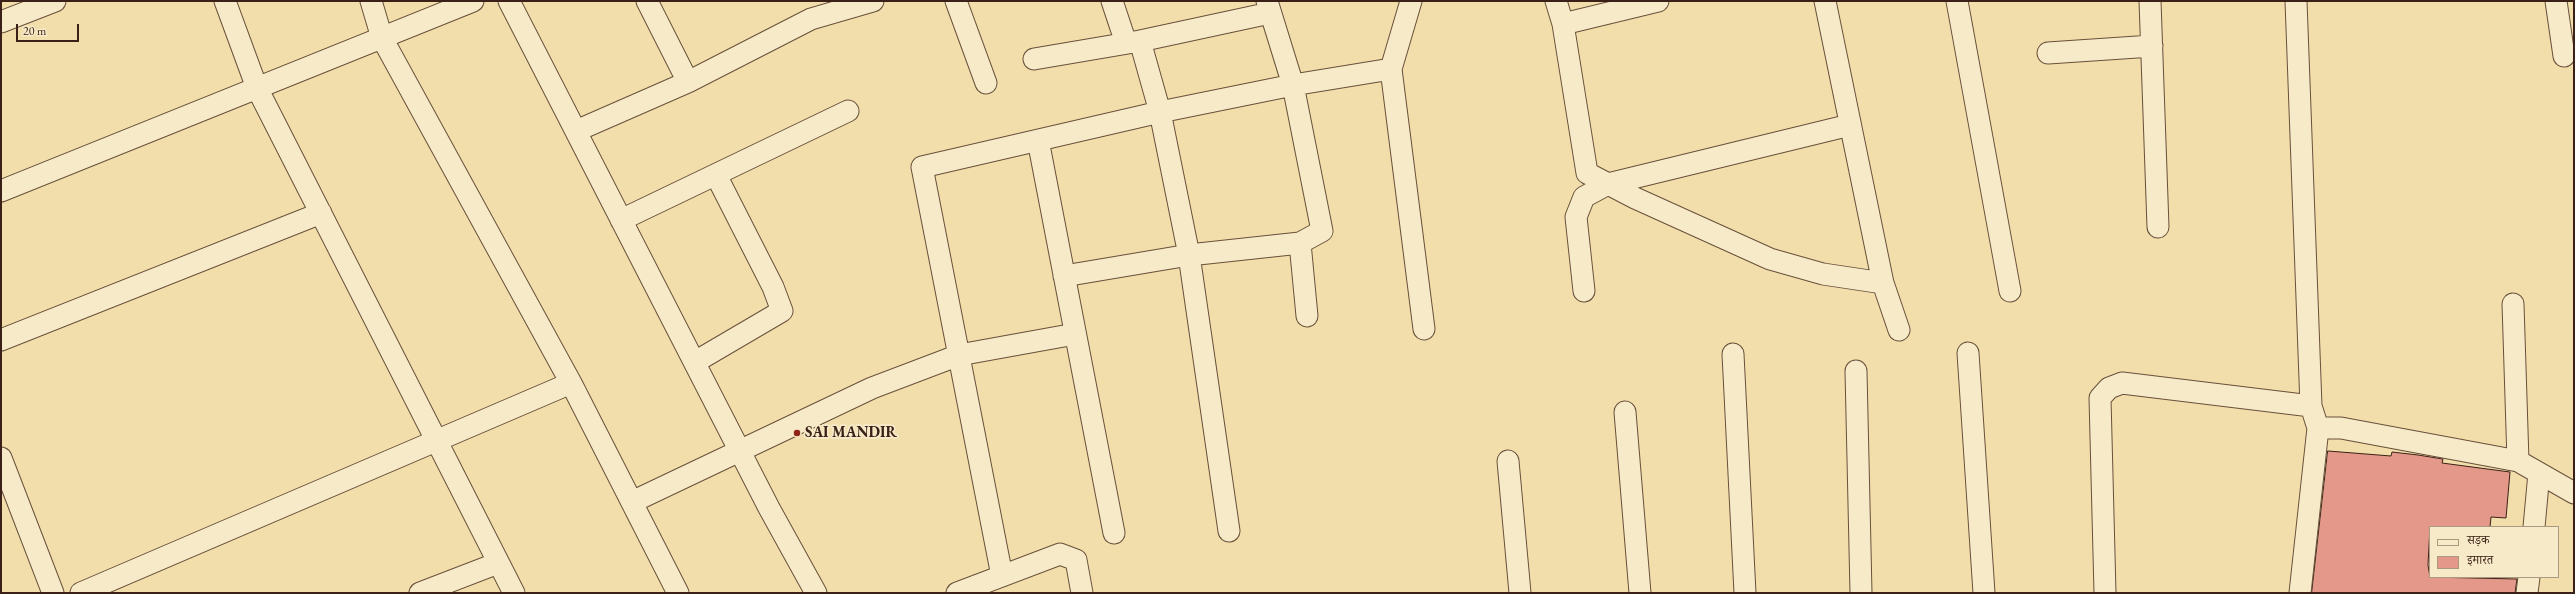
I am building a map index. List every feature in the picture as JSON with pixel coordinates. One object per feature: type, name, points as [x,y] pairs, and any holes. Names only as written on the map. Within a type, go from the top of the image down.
[{"type":"street","points":[[1,22],[55,1]]},
{"type":"street","points":[[225,1],[257,88],[514,593]]},
{"type":"street","points":[[371,1],[382,38],[571,383],[678,593]]},
{"type":"street","points":[[1,191],[473,1]]},
{"type":"street","points":[[509,1],[741,450],[769,508],[816,593]]},
{"type":"street","points":[[646,1],[688,82]]},
{"type":"street","points":[[576,131],[688,82],[811,19],[873,1]]},
{"type":"street","points":[[956,1],[986,83]]},
{"type":"street","points":[[1112,1],[1133,42],[1160,112],[1188,255],[1229,531]]},
{"type":"street","points":[[1411,1],[1391,69],[1424,329]]},
{"type":"street","points":[[1556,1],[1563,24],[1587,173],[1770,259],[1823,274],[1883,283]]},
{"type":"street","points":[[1563,24],[1658,1]]},
{"type":"street","points":[[1825,1],[1883,283],[1899,330]]},
{"type":"street","points":[[1957,1],[2010,291]]},
{"type":"street","points":[[2150,1],[2158,228]]},
{"type":"street","points":[[2296,1],[2311,406],[2318,428],[2300,593]]},
{"type":"street","points":[[2556,1],[2564,56]]},
{"type":"street","points":[[1034,59],[1133,42],[1269,7],[1293,85],[1322,231],[1300,243],[1188,255],[1064,276]]},
{"type":"street","points":[[2048,53],[2152,46]]},
{"type":"street","points":[[1002,576],[922,167],[1160,112],[1293,85],[1391,69]]},
{"type":"street","points":[[621,220],[848,111]]},
{"type":"street","points":[[1584,291],[1576,217],[1584,197],[1608,184],[1850,125]]},
{"type":"street","points":[[1038,140],[1114,533]]},
{"type":"street","points":[[695,362],[782,311],[773,286],[716,175]]},
{"type":"street","points":[[1,340],[321,213]]},
{"type":"street","points":[[1300,243],[1307,316]]},
{"type":"street","points":[[2513,304],[2518,461]]},
{"type":"street","points":[[632,502],[872,388],[959,355],[1075,334]]},
{"type":"street","points":[[1968,353],[1984,593]]},
{"type":"street","points":[[1733,354],[1745,593]]},
{"type":"street","points":[[1856,372],[1861,593]]},
{"type":"street","points":[[81,593],[571,383]]},
{"type":"street","points":[[2105,593],[2100,398],[2109,388],[2122,383],[2311,406]]},
{"type":"street","points":[[1625,412],[1640,593]]},
{"type":"street","points":[[2318,428],[2341,428],[2518,461],[2574,493]]},
{"type":"street","points":[[1,458],[53,593]]},
{"type":"street","points":[[1508,461],[1520,593]]},
{"type":"street","points":[[2534,526],[2539,473]]},
{"type":"street","points":[[957,593],[1060,554],[1076,560],[1082,593]]},
{"type":"street","points":[[420,593],[498,563]]},
{"type":"street","points":[[2527,593],[2529,578]]},
{"type":"building","points":[[2328,451],[2391,456],[2392,452],[2418,455],[2443,459],[2442,463],[2510,472],[2506,518],[2491,517],[2490,526],[2429,526],[2428,565],[2429,578],[2517,579],[2515,593],[2312,593]]},
{"type":"place","name":"SAI MANDIR","points":[[797,433]]}]
